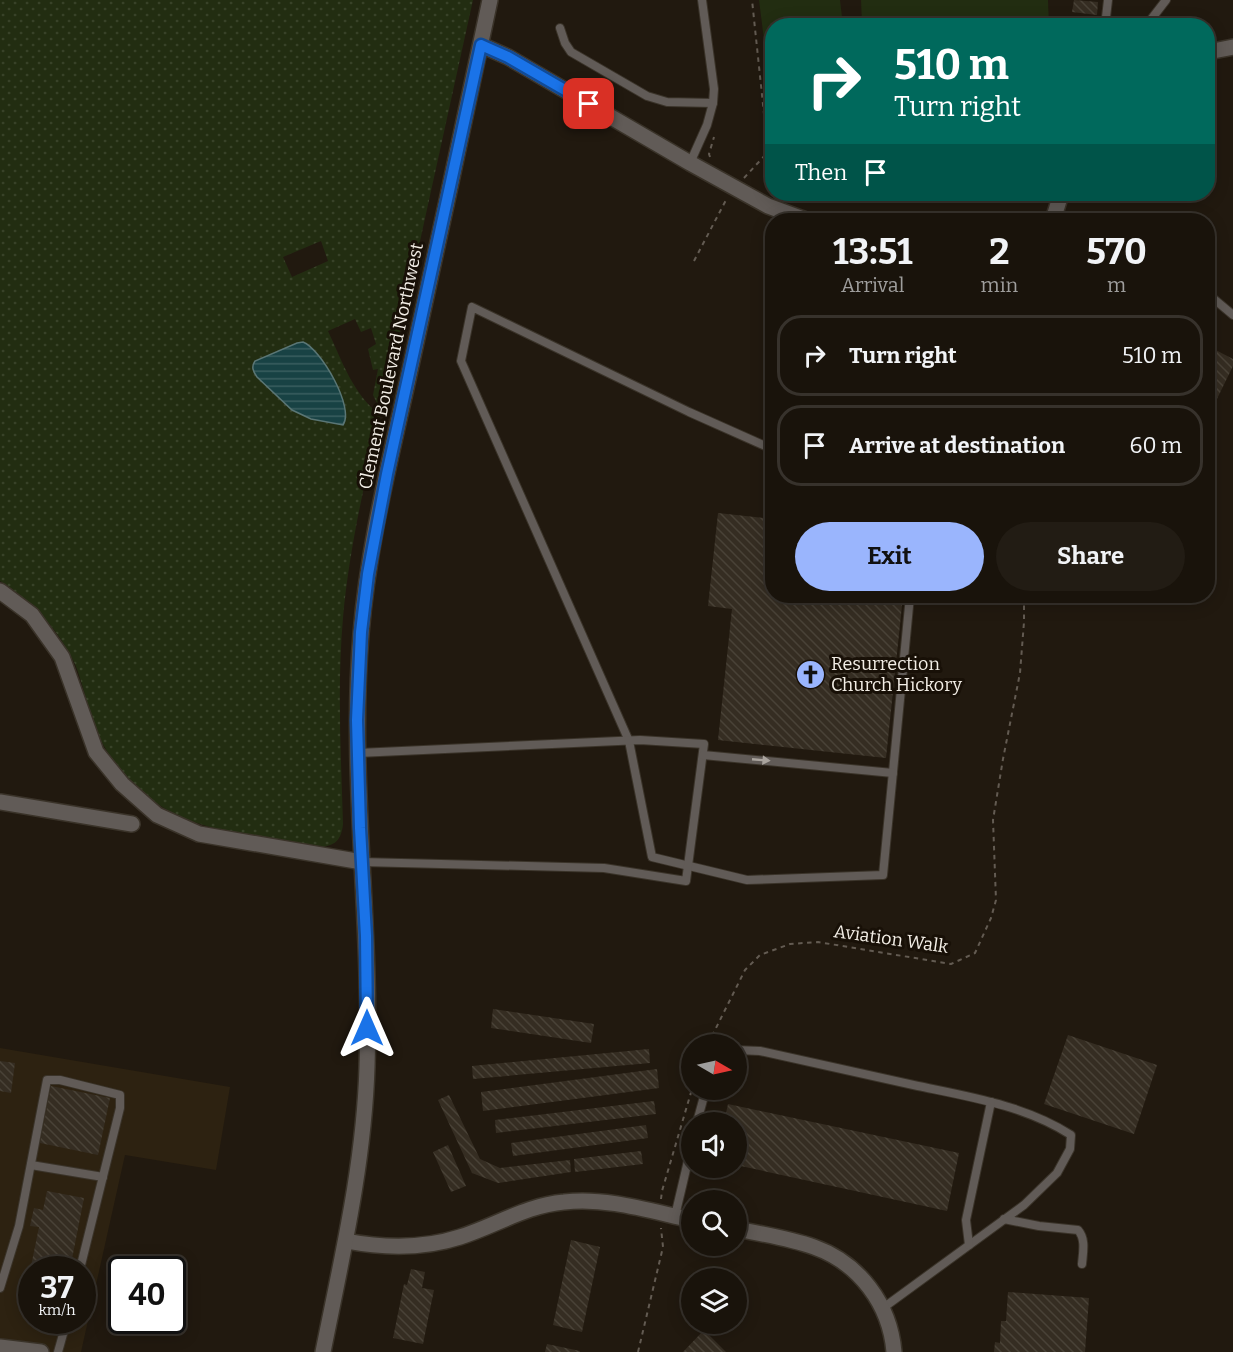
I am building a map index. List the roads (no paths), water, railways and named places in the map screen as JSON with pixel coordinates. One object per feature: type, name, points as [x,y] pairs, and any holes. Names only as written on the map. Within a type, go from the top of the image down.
[{"type":"street","name":"Clement Boulevard Northwest","points":[[323,1352],[346,1241],[360,1156],[367,1065],[366,936],[358,753],[358,679],[368,574],[387,474],[490,0]]},
{"type":"street","points":[[481,45],[508,57],[768,206],[787,213]]},
{"type":"street","points":[[1215,50],[1233,46]]},
{"type":"street","points":[[0,591],[32,615],[62,657],[96,752],[122,784],[157,815],[199,834],[362,862]]},
{"type":"street","points":[[0,802],[132,824]]},
{"type":"street","points":[[346,1241],[413,1246],[459,1238],[540,1206],[588,1200],[681,1217]]},
{"type":"street","points":[[747,1231],[815,1247],[843,1262],[862,1278],[877,1297],[892,1337],[894,1352]]},
{"type":"street","points":[[0,1347],[42,1352]]},
{"type":"lane","points":[[690,163],[707,125],[713,103],[714,88],[702,0]]},
{"type":"lane","points":[[1106,18],[1108,0]]},
{"type":"lane","points":[[1152,18],[1166,0]]},
{"type":"lane","points":[[560,28],[571,52],[646,96],[667,102],[713,103]]},
{"type":"lane","points":[[1215,300],[1233,315]]},
{"type":"lane","points":[[765,446],[689,412],[472,307],[461,361],[629,741],[652,857],[747,880],[883,875],[909,603]]},
{"type":"lane","points":[[358,753],[640,740],[704,744],[686,881],[604,868],[362,862]]},
{"type":"lane","points":[[703,755],[893,773]]},
{"type":"lane","points":[[747,1051],[991,1102],[1055,1125],[1071,1135],[1070,1149],[1057,1173],[1024,1205],[883,1308]]},
{"type":"lane","points":[[0,1288],[19,1226],[47,1080],[60,1080],[120,1095],[120,1108],[83,1256]]},
{"type":"lane","points":[[969,1245],[966,1220],[991,1102]]},
{"type":"lane","points":[[31,1165],[103,1177]]},
{"type":"lane","points":[[675,1216],[684,1178]]},
{"type":"lane","points":[[1005,1219],[1039,1226],[1078,1230],[1083,1241],[1082,1264]]},
{"type":"lane","points":[[58,1352],[63,1334]]},
{"type":"water","points":[[303,342],[319,356],[334,380],[344,406],[343,425],[311,419],[292,410],[254,373],[255,361]]},
{"type":"place","name":"Resurrection Church Hickory","points":[[810,674]]}]
